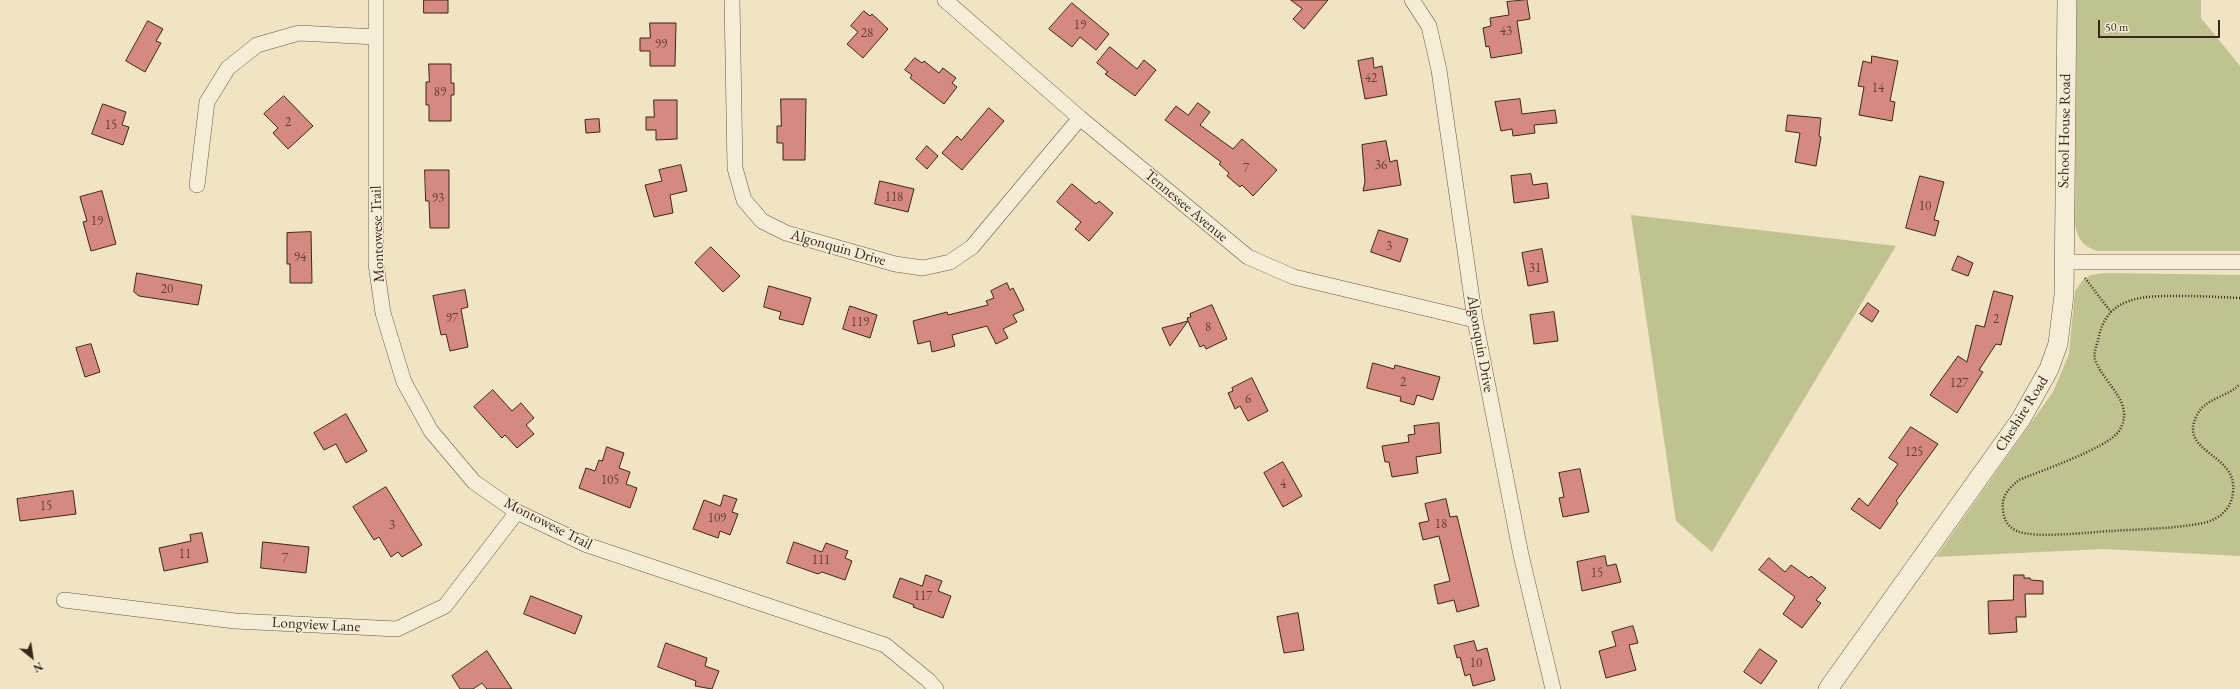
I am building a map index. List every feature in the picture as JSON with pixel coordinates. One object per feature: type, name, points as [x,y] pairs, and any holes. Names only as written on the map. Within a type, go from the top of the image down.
[{"type":"street","name":"Montowese Trail","points":[[376,0],[376,264],[382,313],[404,382],[431,431],[474,482],[517,512],[587,545],[885,645],[928,680],[936,689]]},
{"type":"street","name":"Algonquin Drive","points":[[732,0],[735,168],[744,200],[762,221],[786,234],[895,264],[923,268],[950,262],[972,247],[1080,118]]},
{"type":"street","name":"Tennessee Avenue","points":[[945,0],[1080,118],[1248,257],[1294,277],[1475,320]]},
{"type":"street","name":"Algonquin Drive","points":[[1412,0],[1429,26],[1439,70],[1475,320],[1521,555],[1553,689]]},
{"type":"street","name":"School House Road","points":[[2064,262],[2067,0]]},
{"type":"street","points":[[197,185],[207,102],[228,68],[257,45],[299,33],[376,37]]},
{"type":"street","points":[[2064,262],[2240,262]]},
{"type":"street","name":"Cheshire Road","points":[[1828,689],[1971,491],[2021,419],[2042,385],[2059,338],[2062,320],[2064,262]]},
{"type":"street","name":"Longview Lane","points":[[64,600],[235,621],[398,629],[445,606],[517,512]]},
{"type":"path","points":[[2085,278],[2111,312]]},
{"type":"path","points":[[2240,298],[2154,295],[2131,300],[2111,312],[2104,321],[2094,357],[2103,376],[2124,406],[2125,416],[2122,424],[2114,438],[2099,446],[2019,480],[2010,487],[2005,494],[2002,507],[2003,514],[2009,527],[2019,532],[2082,534],[2199,524],[2219,517],[2227,510],[2231,500],[2233,489],[2230,474],[2223,463],[2201,448],[2194,436],[2193,425],[2200,409],[2240,384]]},
{"type":"green space","points":[[2077,0],[2201,0],[2201,18],[2240,66],[2240,251],[2097,251],[2088,247],[2079,238],[2075,223]]},
{"type":"green space","points":[[1631,215],[1896,246],[1712,552],[1676,521]]},
{"type":"green space","points":[[2105,273],[2240,275],[2240,556],[2103,549],[1936,557],[2053,392],[2069,354],[2075,291],[2083,280],[2091,275]]},
{"type":"building","points":[[424,0],[448,0],[448,13],[424,13]]},
{"type":"building","points":[[1291,0],[1328,0],[1304,29],[1293,19],[1302,9]]},
{"type":"building","points":[[1527,0],[1530,19],[1517,21],[1522,53],[1491,58],[1489,46],[1486,47],[1483,28],[1491,26],[1490,18],[1509,15],[1507,2]]},
{"type":"building","points":[[1072,3],[1109,34],[1096,50],[1080,37],[1072,47],[1049,29]]},
{"type":"building","points":[[864,11],[870,16],[872,14],[888,29],[863,58],[847,44],[858,32],[851,26]]},
{"type":"building","points":[[148,21],[163,29],[156,41],[161,43],[145,72],[126,61]]},
{"type":"building","points":[[650,23],[676,23],[675,66],[650,66],[650,51],[640,51],[640,38],[650,38]]},
{"type":"building","points":[[1110,47],[1137,69],[1144,60],[1156,70],[1135,96],[1105,74],[1108,72],[1097,63]]},
{"type":"building","points":[[1872,56],[1898,61],[1890,101],[1895,102],[1892,121],[1859,115],[1864,87],[1858,86],[1863,61],[1871,63]]},
{"type":"building","points":[[915,58],[922,63],[924,61],[939,73],[943,68],[956,78],[952,83],[957,87],[944,104],[910,78],[912,75],[905,70]]},
{"type":"building","points":[[1373,58],[1374,68],[1382,66],[1387,95],[1365,99],[1358,61]]},
{"type":"building","points":[[429,64],[451,64],[451,83],[454,83],[454,95],[451,95],[451,121],[429,121],[429,105],[426,105],[426,82],[429,82]]},
{"type":"building","points":[[284,96],[313,126],[288,149],[273,133],[278,128],[264,114]]},
{"type":"building","points":[[781,99],[806,99],[805,160],[783,160],[783,143],[777,143],[777,126],[781,126]]},
{"type":"building","points":[[1520,99],[1522,114],[1555,110],[1557,123],[1534,125],[1535,133],[1513,136],[1512,129],[1501,131],[1495,102]]},
{"type":"building","points":[[654,100],[677,100],[677,139],[656,140],[656,130],[646,130],[646,117],[654,117]]},
{"type":"building","points":[[1198,103],[1210,112],[1200,125],[1233,149],[1242,139],[1277,170],[1253,196],[1242,185],[1240,187],[1227,176],[1229,173],[1219,164],[1221,162],[1165,120],[1176,106],[1188,115]]},
{"type":"building","points":[[103,104],[126,112],[122,125],[129,127],[123,145],[92,134]]},
{"type":"building","points":[[989,108],[1004,121],[962,170],[942,153],[957,136],[961,140]]},
{"type":"building","points":[[1788,115],[1821,118],[1819,136],[1821,137],[1816,166],[1795,162],[1800,133],[1786,131]]},
{"type":"building","points":[[599,119],[600,132],[586,133],[585,120]]},
{"type":"building","points":[[1386,141],[1390,162],[1397,160],[1401,185],[1363,191],[1365,182],[1362,145]]},
{"type":"building","points":[[927,146],[938,156],[927,169],[916,159]]},
{"type":"building","points":[[681,165],[687,191],[670,195],[673,213],[654,217],[645,185],[662,181],[659,170]]},
{"type":"building","points":[[425,170],[449,170],[449,228],[430,228],[429,201],[426,201]]},
{"type":"building","points":[[1531,174],[1533,185],[1547,183],[1549,198],[1514,203],[1511,176]]},
{"type":"building","points":[[1920,176],[1944,182],[1934,220],[1939,221],[1935,236],[1906,228]]},
{"type":"building","points":[[880,181],[914,189],[908,212],[875,204]]},
{"type":"building","points":[[1072,184],[1096,204],[1099,201],[1113,213],[1089,241],[1075,229],[1081,222],[1057,202]]},
{"type":"building","points":[[102,191],[116,244],[91,251],[83,222],[87,221],[80,197]]},
{"type":"building","points":[[1379,230],[1408,239],[1400,262],[1371,252]]},
{"type":"building","points":[[311,232],[312,283],[290,283],[290,264],[287,264],[287,233]]},
{"type":"building","points":[[711,247],[740,276],[723,292],[695,263]]},
{"type":"building","points":[[1542,249],[1548,282],[1528,286],[1522,253]]},
{"type":"building","points":[[1958,256],[1973,263],[1968,276],[1952,270]]},
{"type":"building","points":[[137,273],[202,285],[198,305],[139,296],[134,292]]},
{"type":"building","points":[[1007,283],[1010,290],[1013,288],[1024,310],[1013,315],[1017,322],[1003,329],[1008,338],[996,344],[987,326],[952,335],[955,346],[932,352],[930,341],[918,344],[913,321],[947,312],[948,315],[988,305],[986,301],[994,298],[991,291]]},
{"type":"building","points":[[769,286],[811,298],[803,325],[779,319],[781,312],[764,307]]},
{"type":"building","points":[[465,290],[468,307],[461,309],[468,347],[450,351],[446,334],[441,335],[433,296]]},
{"type":"building","points":[[1994,291],[2013,296],[2001,345],[1996,344],[1979,370],[1983,372],[1957,413],[1930,395],[1958,356],[1967,362],[1976,325],[1984,327]]},
{"type":"building","points":[[1868,303],[1879,311],[1872,322],[1860,314]]},
{"type":"building","points":[[1212,305],[1227,339],[1206,349],[1204,345],[1200,347],[1187,318],[1191,317],[1190,314]]},
{"type":"building","points":[[850,306],[877,315],[870,338],[843,329]]},
{"type":"building","points":[[1554,312],[1558,341],[1534,344],[1530,315]]},
{"type":"building","points":[[1188,321],[1170,346],[1162,328]]},
{"type":"building","points":[[91,344],[100,372],[85,377],[76,348]]},
{"type":"building","points":[[1373,363],[1394,369],[1395,365],[1440,377],[1433,400],[1417,395],[1414,405],[1400,401],[1401,397],[1367,388]]},
{"type":"building","points":[[1252,378],[1268,411],[1248,421],[1240,406],[1235,409],[1228,393],[1233,391],[1232,388]]},
{"type":"building","points":[[493,390],[512,411],[521,403],[534,418],[526,425],[534,434],[517,448],[505,435],[502,438],[474,407]]},
{"type":"building","points":[[346,414],[367,451],[346,463],[336,444],[324,450],[314,433]]},
{"type":"building","points":[[1439,423],[1441,453],[1416,457],[1418,473],[1392,477],[1389,462],[1385,462],[1382,446],[1409,442],[1408,435],[1415,434],[1414,426]]},
{"type":"building","points":[[1911,427],[1938,444],[1896,501],[1898,503],[1880,529],[1851,509],[1859,498],[1868,506],[1898,464],[1889,458]]},
{"type":"building","points":[[607,447],[624,453],[619,468],[630,472],[626,484],[637,488],[630,508],[579,488],[586,468],[595,471],[599,460],[602,461]]},
{"type":"building","points":[[1283,462],[1302,496],[1283,507],[1264,473]]},
{"type":"building","points":[[1580,469],[1589,512],[1563,517],[1559,498],[1564,497],[1559,473]]},
{"type":"building","points":[[386,487],[422,545],[402,557],[398,552],[391,557],[379,537],[374,540],[353,507]]},
{"type":"building","points":[[73,491],[76,514],[20,521],[17,499]]},
{"type":"building","points":[[724,495],[737,499],[732,512],[738,514],[730,535],[720,531],[718,538],[693,529],[704,500],[720,506]]},
{"type":"building","points":[[1446,499],[1450,517],[1457,516],[1479,606],[1457,612],[1454,600],[1438,604],[1434,585],[1450,581],[1439,536],[1423,540],[1419,523],[1429,521],[1425,504]]},
{"type":"building","points":[[202,533],[208,562],[164,571],[159,548],[191,541],[190,535]]},
{"type":"building","points":[[263,542],[309,547],[306,573],[261,568]]},
{"type":"building","points":[[794,542],[822,552],[826,543],[848,551],[845,558],[852,561],[845,580],[822,572],[818,574],[787,563]]},
{"type":"building","points":[[1605,556],[1607,566],[1616,564],[1621,582],[1582,591],[1577,562]]},
{"type":"building","points":[[1769,558],[1785,572],[1791,565],[1809,578],[1811,576],[1826,588],[1816,600],[1821,603],[1802,628],[1783,614],[1795,597],[1759,570]]},
{"type":"building","points":[[926,575],[942,581],[938,591],[951,596],[943,618],[913,607],[914,605],[893,597],[900,578],[922,586]]},
{"type":"building","points":[[2014,575],[2024,575],[2024,578],[2043,581],[2043,594],[2025,594],[2026,617],[2016,617],[2017,632],[1989,634],[1988,601],[2013,600]]},
{"type":"building","points":[[531,596],[582,616],[575,634],[524,614]]},
{"type":"building","points":[[1298,613],[1304,650],[1284,653],[1277,617]]},
{"type":"building","points":[[1633,626],[1638,643],[1629,645],[1636,670],[1606,678],[1599,651],[1616,646],[1612,632]]},
{"type":"building","points":[[1474,641],[1477,651],[1487,648],[1495,680],[1473,686],[1470,674],[1465,676],[1460,657],[1457,658],[1454,646]]},
{"type":"building","points":[[666,643],[707,658],[705,666],[719,671],[712,689],[695,686],[696,681],[658,667]]},
{"type":"building","points":[[1760,649],[1777,661],[1761,684],[1744,672]]},
{"type":"building","points":[[487,651],[512,689],[487,689],[482,683],[473,689],[460,689],[452,676]]}]
